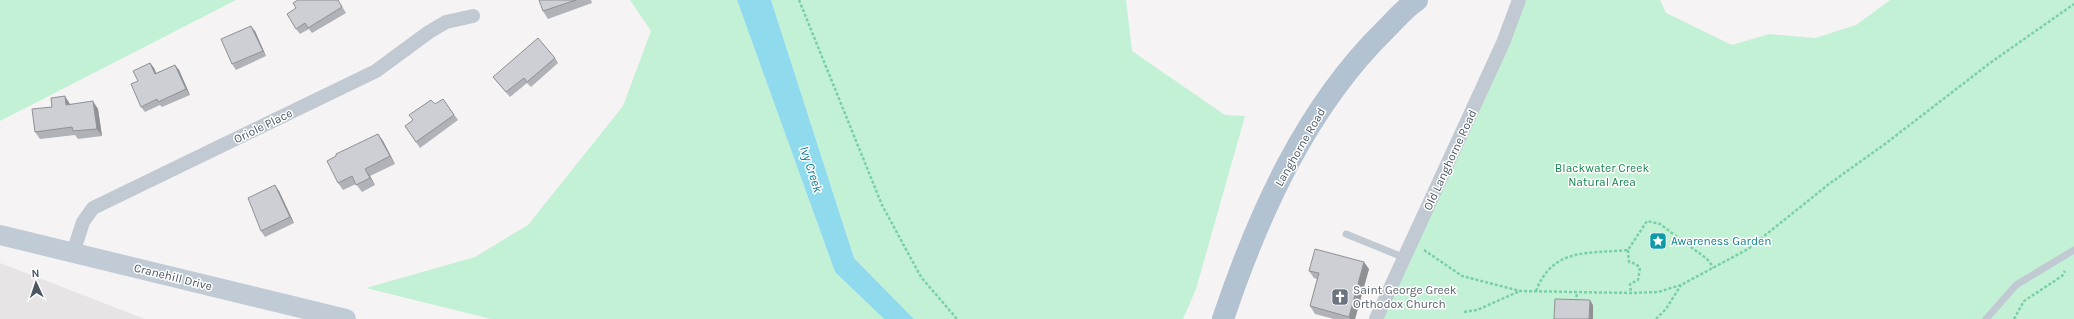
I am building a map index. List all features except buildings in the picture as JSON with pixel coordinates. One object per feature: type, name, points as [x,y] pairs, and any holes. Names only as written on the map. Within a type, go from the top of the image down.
[{"type":"main road","name":"Langhorne Road","points":[[1222,319],[1251,242],[1282,175],[1306,134],[1334,89],[1371,44],[1417,0]]},
{"type":"main road","name":"Cranehill Drive","points":[[0,235],[346,319]]},
{"type":"street","name":"Old Langhorne Road","points":[[1376,319],[1503,43],[1520,0]]},
{"type":"street","name":"Oriole Place","points":[[73,252],[83,222],[92,208],[376,71],[429,32],[446,22],[473,16]]},
{"type":"lane","points":[[1346,234],[1405,258]]},
{"type":"lane","points":[[1986,319],[2016,285],[2074,250]]},
{"type":"path","points":[[799,0],[882,205],[921,278],[957,319]]},
{"type":"path","points":[[1412,243],[1462,276],[1520,291],[1658,292],[1681,284],[1748,249],[1829,184],[1885,144],[1990,63],[2074,4]]},
{"type":"path","points":[[1631,293],[1630,284],[1638,280],[1640,268],[1636,264],[1629,262],[1628,250],[1647,221],[1660,224],[1707,259],[1714,268]]},
{"type":"path","points":[[1536,292],[1546,271],[1563,258],[1583,252],[1628,250]]},
{"type":"path","points":[[2014,319],[2024,301],[2062,276],[2066,269]]},
{"type":"path","points":[[1656,319],[1666,309],[1681,284]]},
{"type":"path","points":[[1464,312],[1477,310],[1520,291]]},
{"type":"path","points":[[1576,305],[1577,292]]},
{"type":"shaded area","points":[[0,263],[145,319],[0,319]]},
{"type":"green space","points":[[0,0],[236,0],[0,121]]},
{"type":"green space","points":[[630,0],[737,0],[835,272],[884,319],[491,319],[366,288],[475,257],[528,225],[623,106],[651,31]]},
{"type":"green space","points":[[771,0],[1126,0],[1132,51],[1225,115],[1245,116],[1196,289],[1183,319],[914,319],[854,258]]},
{"type":"green space","name":"Blackwater Creek Natural Area","points":[[1519,0],[1660,0],[1666,13],[1732,45],[1769,34],[1815,38],[1856,25],[1890,0],[2074,0],[2074,319],[1378,319]]},
{"type":"water","name":"Ivy Creek","points":[[737,0],[771,0],[854,258],[914,319],[884,319],[835,272]]},
{"type":"place","name":"Awareness Garden","points":[[1658,241]]},
{"type":"place","name":"Saint George Greek Orthodox Church","points":[[1340,297]]}]
